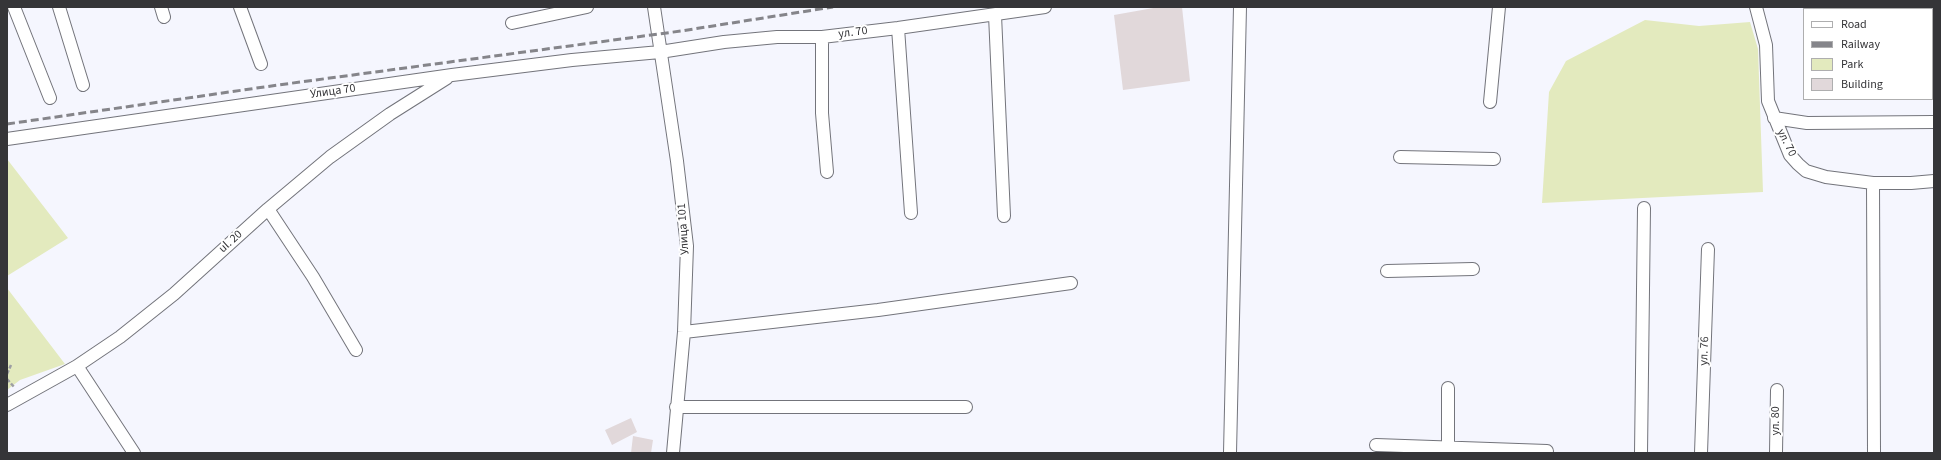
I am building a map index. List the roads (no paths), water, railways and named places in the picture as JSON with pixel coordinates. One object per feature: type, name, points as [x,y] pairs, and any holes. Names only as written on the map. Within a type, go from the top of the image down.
[{"type":"street","points":[[14,7],[50,98]]},
{"type":"street","points":[[59,7],[84,86]]},
{"type":"street","points":[[240,7],[261,64]]},
{"type":"street","points":[[512,23],[587,7]]},
{"type":"street","name":"Улица 101","points":[[654,7],[677,161],[687,246],[684,332],[673,453]]},
{"type":"street","name":"ул. 70","points":[[660,52],[724,42],[777,37],[822,36],[898,28],[1044,7]]},
{"type":"street","points":[[1230,453],[1240,7]]},
{"type":"street","points":[[1490,102],[1499,7]]},
{"type":"street","name":"ул. 70","points":[[1756,7],[1766,45],[1768,101],[1790,155],[1806,171],[1826,177],[1873,183],[1911,183],[1934,181]]},
{"type":"street","points":[[995,15],[1004,216]]},
{"type":"street","points":[[898,28],[911,212]]},
{"type":"street","points":[[822,36],[822,113],[827,172]]},
{"type":"street","name":"Улица 70","points":[[7,139],[452,75],[572,60],[660,52]]},
{"type":"street","name":"ul. 20","points":[[7,405],[76,366],[120,337],[174,294],[268,209],[347,145],[390,114],[452,75]]},
{"type":"street","points":[[1774,118],[1807,123],[1934,122]]},
{"type":"street","points":[[1400,157],[1494,159]]},
{"type":"street","points":[[1873,183],[1874,453]]},
{"type":"street","points":[[1641,453],[1644,208]]},
{"type":"street","points":[[268,209],[313,276],[356,350]]},
{"type":"street","name":"ул. 76","points":[[1701,453],[1708,249]]},
{"type":"street","points":[[1387,271],[1473,269]]},
{"type":"street","points":[[684,332],[878,310],[1071,283]]},
{"type":"street","points":[[76,366],[134,453]]},
{"type":"street","points":[[1448,388],[1448,450]]},
{"type":"street","name":"ул. 80","points":[[1776,453],[1777,390]]},
{"type":"street","points":[[676,407],[966,407]]},
{"type":"street","points":[[1376,445],[1448,450],[1547,451]]},
{"type":"railway","points":[[7,124],[278,85],[681,31],[833,7]]}]
